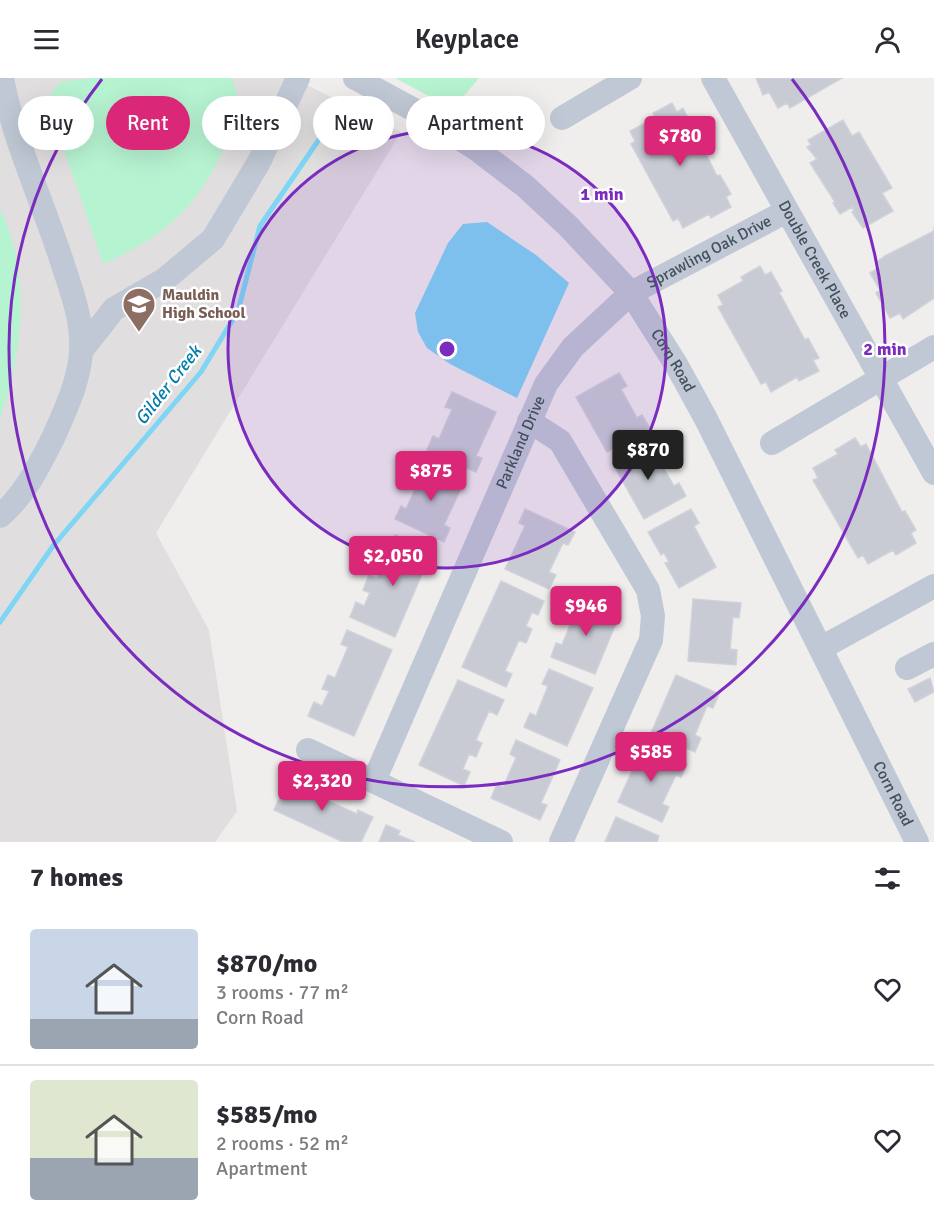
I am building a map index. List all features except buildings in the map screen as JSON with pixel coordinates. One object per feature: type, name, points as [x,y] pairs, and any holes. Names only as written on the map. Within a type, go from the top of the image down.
[{"type":"street","points":[[0,516],[15,504],[42,461],[78,376],[81,351],[79,316],[49,219],[9,114],[2,78]]},
{"type":"street","points":[[81,351],[114,309],[164,280],[213,239],[259,162],[298,78]]},
{"type":"street","name":"Corn Road","points":[[355,78],[418,112],[475,148],[525,186],[568,225],[631,293],[682,375],[917,842]]},
{"type":"street","points":[[562,118],[630,78]]},
{"type":"street","name":"Double Creek Place","points":[[713,78],[934,473]]},
{"type":"street","name":"Sprawling Oak Drive","points":[[631,293],[787,211]]},
{"type":"street","name":"Parkland Drive","points":[[374,781],[546,384],[573,347],[631,293]]},
{"type":"street","points":[[772,443],[934,347]]},
{"type":"street","points":[[529,421],[560,441],[648,590],[653,616],[651,640],[561,842]]},
{"type":"street","points":[[821,648],[934,586]]},
{"type":"street","points":[[907,668],[934,654]]},
{"type":"street","points":[[308,750],[501,842]]},
{"type":"shaded area","name":"Mauldin High School","points":[[0,78],[293,78],[329,96],[313,96],[313,150],[390,150],[156,533],[209,630],[237,811],[215,842],[0,842]]},
{"type":"shaded area","name":"Mauldin High School","points":[[394,128],[401,132],[394,143]]},
{"type":"green space","points":[[94,78],[232,78],[237,96],[202,96],[202,150],[223,150],[206,183],[193,200],[163,230],[103,264],[64,150],[94,150],[94,96],[50,96],[60,82]]},
{"type":"green space","points":[[395,78],[479,78],[464,96],[429,96]]},
{"type":"green space","points":[[0,209],[17,259],[21,313],[14,366],[0,418]]},
{"type":"water","points":[[487,222],[536,255],[569,283],[517,398],[450,364],[427,348],[418,332],[415,313],[448,243],[463,224]]},
{"type":"waterway","name":"Gilder Creek","points":[[0,622],[53,546],[201,372],[238,311],[260,226],[313,148]]},
{"type":"place","name":"Mauldin High School","points":[[139,333]]}]
